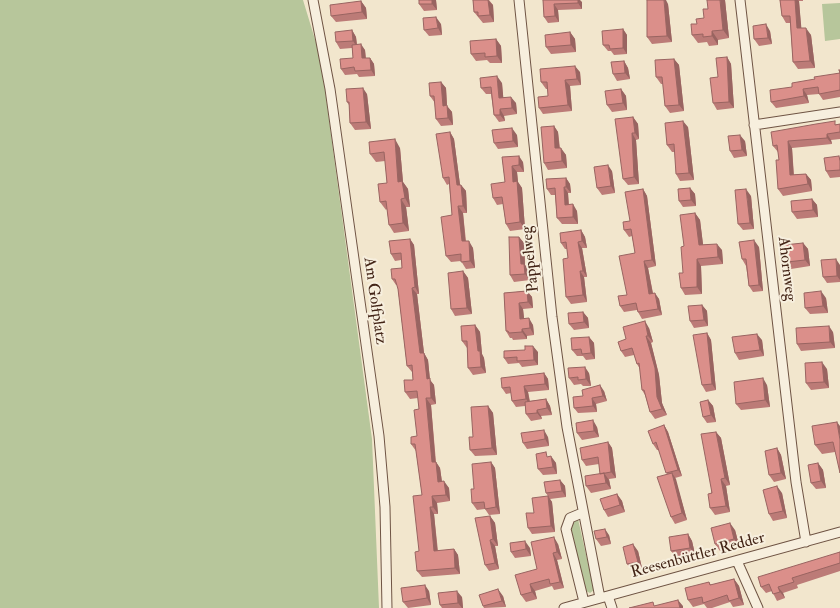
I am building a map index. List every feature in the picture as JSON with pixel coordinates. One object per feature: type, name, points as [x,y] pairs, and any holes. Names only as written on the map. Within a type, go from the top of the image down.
[{"type":"street","name":"Am Golfplatz","points":[[313,0],[330,89],[379,436],[384,506],[386,608]]},
{"type":"street","name":"Pappelweg","points":[[519,0],[556,344],[567,427],[582,513],[604,597],[612,608]]},
{"type":"street","name":"Ahornweg","points":[[740,0],[796,482],[806,542]]},
{"type":"street","points":[[754,125],[840,112]]},
{"type":"street","points":[[582,513],[570,518],[566,528],[584,602]]},
{"type":"street","name":"Reesenbüttler Redder","points":[[564,608],[840,532]]},
{"type":"street","points":[[737,560],[758,608]]},
{"type":"green space","points":[[0,0],[303,0],[317,46],[325,90],[372,439],[379,608],[0,608]]},
{"type":"green space","points":[[840,3],[840,39],[825,41],[822,4]]},
{"type":"green space","points":[[578,519],[594,590],[590,593],[584,590],[569,528],[570,521]]},
{"type":"building","points":[[419,0],[432,0],[432,4],[419,4]]},
{"type":"building","points":[[473,0],[488,0],[490,15],[478,16],[478,12],[474,12]]},
{"type":"building","points":[[543,0],[578,0],[578,3],[554,4],[555,16],[544,17]]},
{"type":"building","points":[[647,0],[664,0],[667,36],[647,37]]},
{"type":"building","points":[[707,0],[720,0],[723,30],[712,31],[712,36],[703,37],[703,34],[692,35],[691,24],[697,24],[696,19],[704,18],[703,9],[708,9]]},
{"type":"building","points":[[780,0],[795,0],[797,28],[806,28],[810,61],[793,62],[790,16],[782,16]]},
{"type":"building","points":[[361,1],[362,12],[331,16],[330,5]]},
{"type":"building","points":[[436,17],[438,28],[424,30],[423,18]]},
{"type":"building","points":[[766,24],[768,38],[754,39],[753,26]]},
{"type":"building","points":[[623,29],[623,48],[610,49],[609,45],[603,45],[602,31]]},
{"type":"building","points":[[352,30],[353,41],[336,42],[335,32]]},
{"type":"building","points":[[570,32],[571,45],[546,47],[545,35]]},
{"type":"building","points":[[496,39],[497,56],[485,57],[485,53],[471,54],[470,41]]},
{"type":"building","points":[[361,44],[362,58],[370,58],[371,70],[355,71],[354,67],[341,69],[340,59],[353,58],[352,45]]},
{"type":"building","points":[[727,57],[729,102],[713,103],[710,78],[718,77],[716,58]]},
{"type":"building","points":[[674,59],[679,105],[665,106],[662,77],[656,77],[655,60]]},
{"type":"building","points":[[624,61],[625,73],[613,74],[611,62]]},
{"type":"building","points":[[575,66],[577,79],[565,80],[568,105],[539,108],[538,97],[548,96],[547,82],[541,82],[540,69]]},
{"type":"building","points":[[840,73],[840,90],[819,94],[818,87],[803,89],[804,96],[771,102],[770,90],[792,87],[792,83]]},
{"type":"building","points":[[497,76],[499,98],[511,97],[512,108],[500,109],[500,115],[494,115],[491,87],[481,88],[480,78]]},
{"type":"building","points":[[441,82],[443,106],[447,105],[448,118],[436,119],[434,96],[430,96],[429,83]]},
{"type":"building","points":[[363,88],[366,122],[350,123],[346,89]]},
{"type":"building","points":[[621,89],[623,103],[607,105],[605,91]]},
{"type":"building","points":[[633,117],[635,133],[632,133],[634,177],[623,179],[615,119]]},
{"type":"building","points":[[683,121],[689,173],[676,174],[674,144],[667,145],[665,123]]},
{"type":"building","points":[[835,121],[835,125],[840,124],[840,132],[827,134],[827,138],[788,141],[790,175],[806,174],[808,184],[778,189],[776,160],[779,160],[777,145],[773,146],[771,132]]},
{"type":"building","points":[[554,126],[555,148],[561,148],[562,161],[544,163],[541,127]]},
{"type":"building","points":[[512,128],[513,141],[494,143],[492,130]]},
{"type":"building","points":[[450,132],[457,185],[461,185],[463,206],[458,206],[462,241],[469,241],[470,261],[461,262],[461,254],[446,256],[441,217],[452,215],[449,177],[443,178],[436,134]]},
{"type":"building","points":[[740,135],[742,150],[730,151],[728,136]]},
{"type":"building","points":[[395,139],[398,182],[402,181],[405,198],[401,199],[403,223],[389,225],[386,201],[380,202],[378,184],[387,183],[384,152],[370,154],[369,142]]},
{"type":"building","points":[[519,156],[519,165],[512,166],[513,182],[517,181],[520,222],[506,224],[502,197],[493,198],[491,184],[505,182],[502,157]]},
{"type":"building","points":[[839,156],[840,170],[826,171],[824,158]]},
{"type":"building","points":[[608,165],[611,186],[597,188],[594,167]]},
{"type":"building","points":[[566,178],[566,187],[564,187],[565,205],[573,204],[573,217],[557,218],[555,188],[547,189],[546,179]]},
{"type":"building","points":[[690,188],[691,200],[679,201],[678,189]]},
{"type":"building","points":[[643,189],[652,260],[644,261],[649,294],[655,293],[658,309],[638,312],[636,303],[620,306],[618,296],[627,295],[619,256],[635,253],[631,229],[624,230],[623,222],[630,221],[625,192]]},
{"type":"building","points":[[746,189],[750,223],[738,224],[735,190]]},
{"type":"building","points":[[812,199],[813,210],[792,212],[791,201]]},
{"type":"building","points":[[695,213],[699,245],[717,244],[718,257],[697,259],[697,287],[681,288],[679,273],[683,273],[681,247],[684,246],[680,215]]},
{"type":"building","points":[[581,230],[582,241],[578,242],[583,271],[580,271],[583,295],[566,297],[563,259],[568,258],[566,242],[561,243],[560,233]]},
{"type":"building","points":[[509,237],[519,237],[521,264],[524,264],[525,274],[510,275]]},
{"type":"building","points":[[410,239],[415,287],[412,288],[420,353],[424,353],[427,379],[430,378],[431,398],[426,398],[432,462],[436,462],[438,482],[444,481],[446,495],[432,496],[433,507],[430,507],[434,551],[454,549],[455,568],[417,571],[415,552],[419,551],[413,496],[422,495],[415,444],[411,444],[411,437],[417,436],[414,410],[419,409],[417,391],[405,392],[404,380],[413,380],[412,365],[407,366],[398,289],[395,279],[392,279],[391,269],[402,268],[401,253],[391,254],[389,241]]},
{"type":"building","points":[[754,240],[759,285],[749,286],[746,259],[742,259],[739,242]]},
{"type":"building","points":[[803,243],[805,260],[787,262],[784,245]]},
{"type":"building","points":[[836,259],[837,276],[823,277],[821,260]]},
{"type":"building","points":[[463,271],[467,308],[451,309],[448,273]]},
{"type":"building","points":[[527,291],[528,302],[519,303],[520,319],[529,318],[530,328],[522,329],[522,332],[509,333],[506,331],[504,293]]},
{"type":"building","points":[[821,291],[823,306],[805,308],[804,293]]},
{"type":"building","points":[[702,305],[704,320],[690,321],[688,306]]},
{"type":"building","points":[[583,312],[584,322],[569,324],[568,313]]},
{"type":"building","points":[[645,321],[648,336],[646,336],[655,368],[657,397],[662,409],[650,412],[644,390],[642,390],[639,363],[637,364],[632,348],[621,351],[618,342],[626,339],[623,327]]},
{"type":"building","points":[[475,325],[481,367],[468,368],[467,341],[462,341],[461,326]]},
{"type":"building","points":[[829,326],[830,342],[797,344],[796,328]]},
{"type":"building","points":[[707,333],[712,384],[702,385],[693,335]]},
{"type":"building","points":[[757,334],[760,350],[735,353],[732,337]]},
{"type":"building","points":[[589,337],[591,353],[582,354],[581,349],[572,350],[571,338]]},
{"type":"building","points":[[525,346],[533,346],[534,360],[517,361],[517,357],[504,358],[504,351],[525,350]]},
{"type":"building","points":[[822,362],[824,382],[806,383],[805,363]]},
{"type":"building","points":[[585,367],[586,379],[578,380],[578,377],[569,378],[568,368]]},
{"type":"building","points":[[544,373],[545,384],[524,386],[526,399],[512,401],[510,387],[502,388],[501,378]]},
{"type":"building","points":[[763,378],[765,400],[736,404],[734,382]]},
{"type":"building","points":[[600,385],[603,396],[592,398],[593,406],[574,408],[573,397],[583,396],[582,390]]},
{"type":"building","points":[[546,399],[547,408],[537,410],[537,413],[526,414],[525,402]]},
{"type":"building","points":[[708,400],[711,415],[703,417],[700,402]]},
{"type":"building","points":[[488,406],[492,448],[470,450],[469,437],[473,437],[471,407]]},
{"type":"building","points":[[593,420],[594,431],[577,433],[576,423]]},
{"type":"building","points":[[837,422],[840,440],[840,473],[833,442],[815,445],[812,426]]},
{"type":"building","points":[[664,425],[678,470],[666,473],[656,442],[653,444],[648,431]]},
{"type":"building","points":[[544,430],[545,439],[523,443],[521,433]]},
{"type":"building","points":[[716,432],[725,478],[721,479],[726,506],[710,508],[708,494],[712,493],[701,434]]},
{"type":"building","points":[[608,442],[611,472],[600,474],[598,457],[582,460],[580,448]]},
{"type":"building","points":[[777,448],[781,473],[769,475],[765,451]]},
{"type":"building","points":[[546,452],[547,457],[551,456],[553,467],[538,469],[536,454]]},
{"type":"building","points":[[491,462],[496,507],[485,509],[484,502],[472,503],[471,489],[474,489],[472,464]]},
{"type":"building","points":[[818,463],[821,481],[811,483],[808,465]]},
{"type":"building","points":[[604,473],[606,483],[586,486],[585,476]]},
{"type":"building","points":[[672,473],[682,513],[671,517],[657,477]]},
{"type":"building","points":[[560,480],[562,491],[546,493],[544,482]]},
{"type":"building","points":[[777,486],[783,511],[769,514],[763,490]]},
{"type":"building","points":[[617,494],[620,505],[604,510],[600,499]]},
{"type":"building","points":[[548,496],[551,526],[528,528],[526,513],[534,513],[532,498]]},
{"type":"building","points":[[490,516],[493,539],[490,540],[495,563],[485,565],[475,518]]},
{"type":"building","points":[[730,523],[734,539],[715,544],[711,528]]},
{"type":"building","points":[[605,529],[607,537],[596,539],[594,531]]},
{"type":"building","points":[[688,534],[690,548],[671,551],[669,537]]},
{"type":"building","points":[[554,537],[557,552],[553,553],[560,582],[550,584],[549,579],[530,584],[532,592],[521,595],[515,575],[537,569],[531,542]]},
{"type":"building","points":[[525,541],[526,549],[511,552],[510,543]]},
{"type":"building","points":[[633,544],[638,562],[627,564],[623,547]]},
{"type":"building","points":[[840,552],[840,563],[792,578],[794,582],[778,587],[780,592],[773,594],[769,584],[761,587],[758,577]]},
{"type":"building","points":[[734,579],[739,598],[729,601],[727,595],[703,603],[702,597],[688,600],[685,588],[709,582],[710,585]]},
{"type":"building","points":[[425,585],[427,598],[403,602],[401,588]]},
{"type":"building","points":[[498,589],[502,601],[483,606],[479,595]]},
{"type":"building","points":[[457,591],[458,603],[440,605],[438,593]]},
{"type":"building","points":[[678,600],[680,608],[629,608],[653,602],[654,606]]}]
